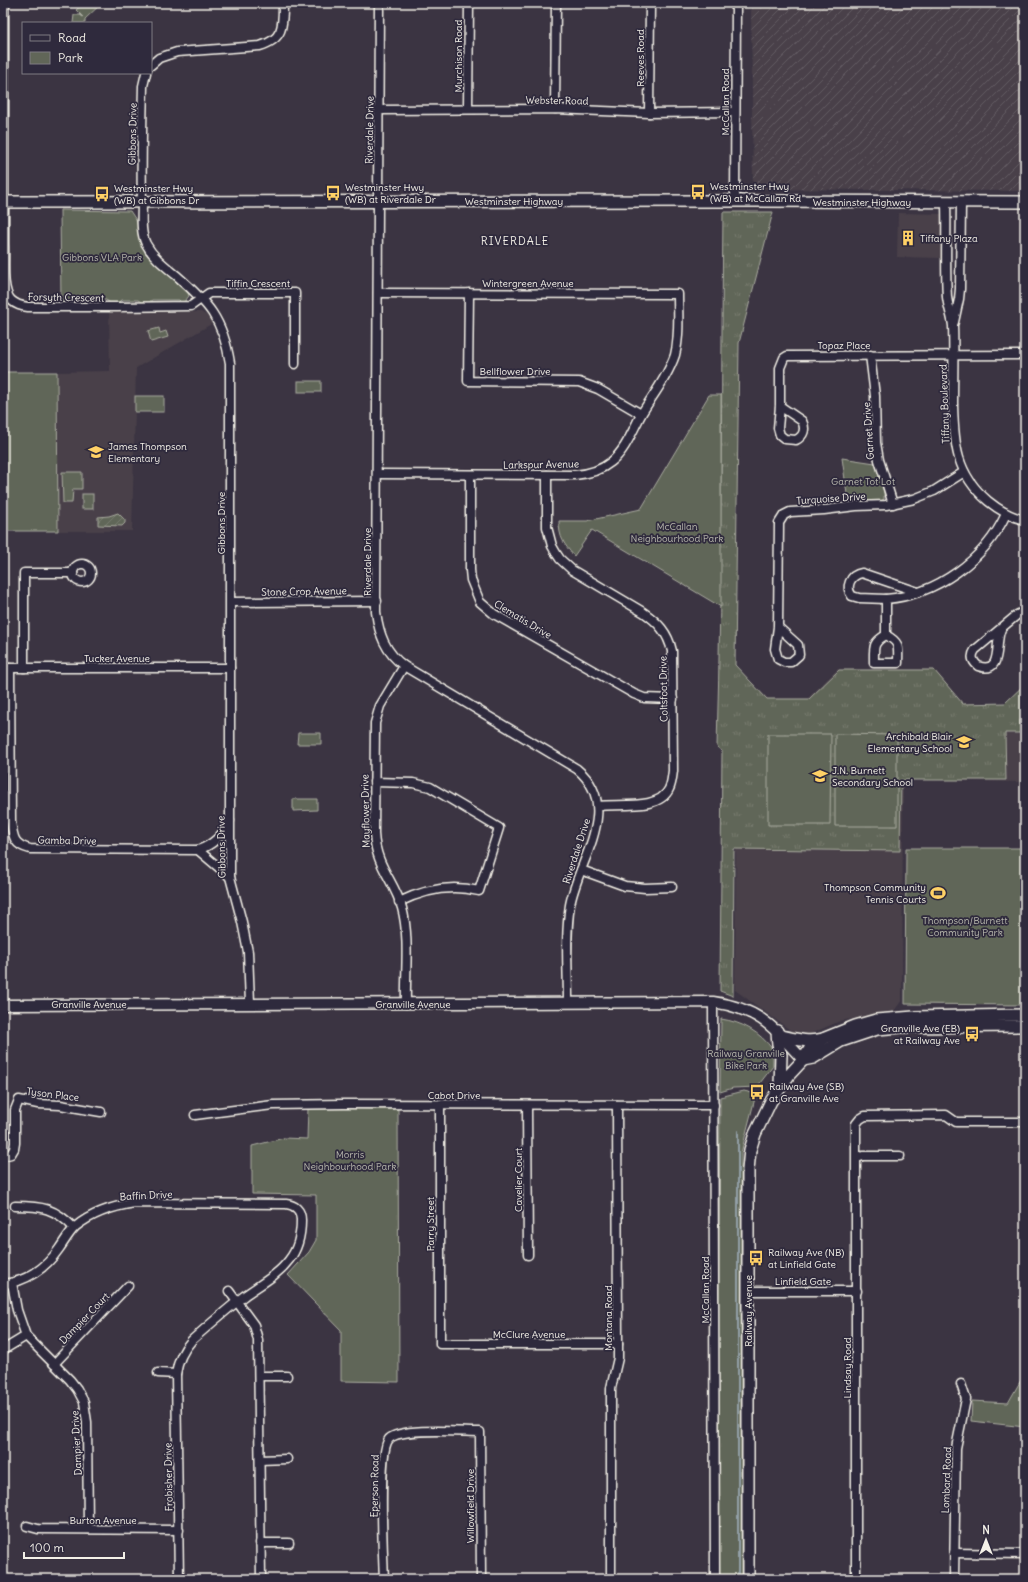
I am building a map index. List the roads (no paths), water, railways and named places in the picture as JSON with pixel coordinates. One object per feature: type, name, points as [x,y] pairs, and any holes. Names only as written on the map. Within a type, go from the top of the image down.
[{"type":"main road","name":"Westminster Highway","points":[[3,202],[735,200],[1025,202]]},
{"type":"main road","points":[[780,1086],[781,1055],[778,1045],[779,1034],[801,1041],[817,1041],[855,1026],[882,1020],[914,1017],[1025,1016]]},
{"type":"main road","points":[[803,1060],[813,1058],[841,1041],[877,1030],[901,1027],[1025,1026]]},
{"type":"main road","points":[[803,1060],[809,1050],[825,1038]]},
{"type":"main road","name":"Railway Avenue","points":[[748,1579],[748,1170],[750,1150],[763,1115],[780,1086],[796,1066],[803,1060]]},
{"type":"street","name":"Forsyth Crescent","points":[[4,3],[3,202],[5,282],[10,299],[18,305],[28,307],[113,308],[191,306],[201,298]]},
{"type":"street","points":[[152,64],[159,58],[177,52],[260,46],[269,43],[277,38],[282,30],[283,3]]},
{"type":"street","name":"Riverdale Drive","points":[[379,3],[377,620],[382,638],[390,653],[404,666],[577,769],[586,777],[594,791],[598,806],[597,824],[570,904],[568,919],[568,1002]]},
{"type":"street","name":"Murchison Road","points":[[468,3],[468,109]]},
{"type":"street","points":[[555,109],[556,3]]},
{"type":"street","name":"Reeves Road","points":[[649,113],[650,3]]},
{"type":"street","name":"McCallan Road","points":[[735,200],[734,112],[736,3]]},
{"type":"street","name":"Gibbons Drive","points":[[146,74],[143,86],[142,231],[146,244],[165,266],[201,298],[212,310],[221,328],[227,346],[230,363],[230,877],[248,952],[250,1003]]},
{"type":"street","name":"Webster Road","points":[[379,110],[555,109],[649,113],[734,112]]},
{"type":"street","name":"Tiffany Boulevard","points":[[946,202],[947,292],[953,325],[954,440],[956,451],[964,472],[977,492],[992,505],[1006,514],[1025,520]]},
{"type":"street","name":"Tiffany Boulevard","points":[[953,325],[960,294],[961,202]]},
{"type":"street","name":"Tiffin Crescent","points":[[201,298],[209,293],[295,293],[295,364]]},
{"type":"street","name":"Wintergreen Avenue","points":[[378,293],[678,294]]},
{"type":"street","name":"Bellflower Drive","points":[[469,293],[468,381],[579,382],[598,388],[641,414]]},
{"type":"street","name":"Larkspur Avenue","points":[[378,474],[583,474],[599,470],[606,466],[624,447],[641,414],[667,372],[675,355],[678,337],[678,294]]},
{"type":"street","name":"Topaz Place","points":[[780,406],[781,363],[784,358],[788,356],[1024,354]]},
{"type":"street","name":"Garnet Drive","points":[[870,355],[876,396],[876,443],[879,460],[893,504]]},
{"type":"street","name":"Turquoise Drive","points":[[778,627],[778,522],[784,514],[794,511],[824,510],[848,506],[893,504],[914,499],[934,491],[964,472]]},
{"type":"street","name":"Clematis Drive","points":[[470,475],[470,570],[474,587],[480,602],[494,614],[634,694],[644,698],[673,699]]},
{"type":"street","name":"Coltsfoot Drive","points":[[548,475],[547,526],[552,546],[560,559],[572,570],[644,612],[654,620],[661,627],[670,642],[672,651],[672,782],[666,794],[656,802],[609,804],[598,806]]},
{"type":"street","points":[[918,592],[862,573],[854,576],[851,580],[849,591],[852,596],[859,598],[886,599],[903,597],[918,592],[955,574],[972,560],[993,536],[1006,514]]},
{"type":"street","points":[[24,668],[24,574],[73,573]]},
{"type":"street","points":[[886,599],[886,635]]},
{"type":"street","name":"Stone Crop Avenue","points":[[231,602],[377,601]]},
{"type":"street","points":[[1002,630],[975,650],[972,658],[978,666],[988,667],[994,664],[997,654],[998,636],[1011,620],[1025,611]]},
{"type":"street","name":"Mayflower Drive","points":[[404,666],[380,706],[374,731],[374,845],[381,866],[402,909],[405,928],[406,1004]]},
{"type":"street","name":"Tucker Avenue","points":[[7,668],[230,668]]},
{"type":"street","name":"Gamba Drive","points":[[7,668],[11,820],[12,833],[17,844],[30,849],[198,850],[216,841],[231,819]]},
{"type":"street","points":[[374,782],[413,783],[430,787],[499,828],[479,891],[462,888],[443,888],[424,892],[399,902]]},
{"type":"street","points":[[198,850],[230,877]]},
{"type":"street","points":[[581,870],[625,886],[645,888],[672,887]]},
{"type":"street","name":"McCallan Road","points":[[713,1002],[715,1579]]},
{"type":"street","name":"Granville Avenue","points":[[3,1005],[713,1002],[738,1007],[751,1012],[762,1019],[779,1034],[803,1060]]},
{"type":"street","name":"Tyson Place","points":[[3,1156],[11,1154],[15,1146],[15,1110],[19,1100],[38,1104],[60,1104],[101,1112]]},
{"type":"street","name":"Cabot Drive","points":[[195,1115],[273,1105],[714,1105]]},
{"type":"street","name":"Parry Street","points":[[440,1105],[440,1344]]},
{"type":"street","name":"Cavelier Court","points":[[527,1105],[528,1255]]},
{"type":"street","name":"Montana Road","points":[[611,1579],[611,1388],[618,1358],[617,1105]]},
{"type":"street","name":"Lindsay Road","points":[[856,1579],[856,1124],[865,1116],[946,1115],[956,1122],[1025,1122]]},
{"type":"street","points":[[857,1158],[863,1156],[900,1156]]},
{"type":"street","name":"Baffin Drive","points":[[3,1284],[12,1283],[31,1275],[49,1262],[74,1228],[99,1213],[112,1208],[135,1203],[286,1204],[295,1206]]},
{"type":"street","points":[[15,1206],[50,1209],[66,1219],[74,1228]]},
{"type":"street","name":"Frobisher Drive","points":[[179,1579],[176,1374],[180,1357],[186,1346],[237,1302],[283,1267],[295,1252],[300,1236],[301,1222],[300,1213],[295,1206]]},
{"type":"street","name":"Dampier Drive","points":[[12,1283],[26,1336],[77,1389],[86,1410],[88,1529]]},
{"type":"street","name":"Dampier Court","points":[[54,1364],[128,1286]]},
{"type":"street","points":[[229,1291],[249,1316],[257,1332],[259,1376],[261,1579]]},
{"type":"street","name":"Linfield Gate","points":[[748,1291],[856,1291]]},
{"type":"street","points":[[3,1350],[26,1336]]},
{"type":"street","name":"McClure Avenue","points":[[440,1344],[618,1344]]},
{"type":"street","points":[[158,1373],[176,1374]]},
{"type":"street","points":[[259,1376],[287,1376]]},
{"type":"street","name":"Lombard Road","points":[[954,1579],[956,1448],[966,1399],[961,1384]]},
{"type":"street","name":"Eperson Road","points":[[384,1579],[383,1459],[386,1445],[390,1439],[409,1432],[480,1432]]},
{"type":"street","name":"Willowfield Drive","points":[[480,1432],[481,1579]]},
{"type":"street","points":[[260,1460],[287,1459]]},
{"type":"street","name":"Burton Avenue","points":[[27,1526],[38,1529],[179,1530]]},
{"type":"street","points":[[260,1543],[289,1543]]},
{"type":"street","points":[[954,1553],[1025,1554]]},
{"type":"waterway","points":[[738,1131],[738,1579]]},
{"type":"place","name":"Westminster Hwy (WB) at McCallan Rd","points":[[698,192]]},
{"type":"place","name":"Westminster Hwy (WB) at Riverdale Dr","points":[[333,193]]},
{"type":"place","name":"Westminster Hwy (WB) at Gibbons Dr","points":[[102,194]]},
{"type":"place","name":"Tiffany Plaza","points":[[908,238]]},
{"type":"place","name":"James Thompson Elementary","points":[[96,452]]},
{"type":"place","name":"Archibald Blair Elementary School","points":[[964,742]]},
{"type":"place","name":"J.N. Burnett Secondary School","points":[[820,776]]},
{"type":"place","name":"Thompson Community Tennis Courts","points":[[938,893]]},
{"type":"place","name":"Granville Ave (EB) at Railway Ave","points":[[972,1034]]},
{"type":"place","name":"Railway Ave (SB) at Granville Ave","points":[[757,1092]]},
{"type":"place","name":"Railway Ave (NB) at Linfield Gate","points":[[756,1258]]},
{"type":"district","name":"RIVERDALE","points":[[515,241]]},
{"type":"park label","name":"Gibbons VLA Park","points":[[102,257]]},
{"type":"park label","name":"Garnet Tot Lot","points":[[863,481]]},
{"type":"park label","name":"McCallan Neighbourhood Park","points":[[677,532]]},
{"type":"park label","name":"Thompson/Burnett Community Park","points":[[965,926]]},
{"type":"park label","name":"Railway Granville Bike Park","points":[[746,1058]]},
{"type":"park label","name":"Morris Neighbourhood Park","points":[[350,1160]]}]
